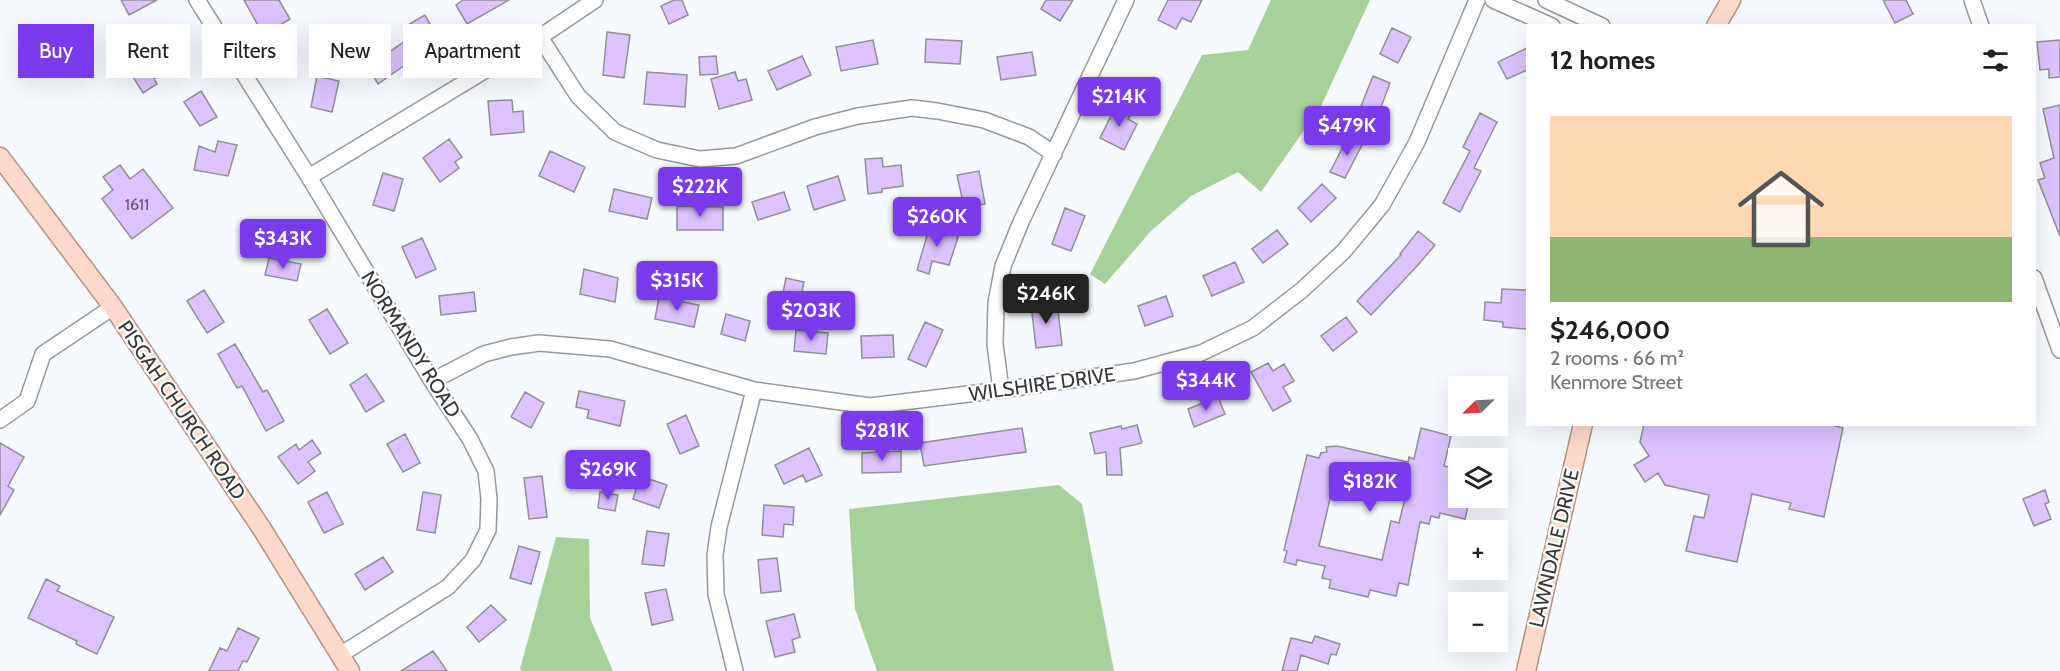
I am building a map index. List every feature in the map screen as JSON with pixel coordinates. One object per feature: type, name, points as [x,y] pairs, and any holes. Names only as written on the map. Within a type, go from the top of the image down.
[{"type":"main road","points":[[1717,24],[1731,0]]},
{"type":"main road","name":"PISGAH CHURCH ROAD","points":[[0,157],[113,307],[262,529],[350,671]]},
{"type":"main road","name":"LAWNDALE DRIVE","points":[[1526,671],[1583,426]]},
{"type":"street","name":"NORMANDY ROAD","points":[[197,0],[470,439],[486,471],[489,499],[488,530],[473,560],[448,587],[340,655]]},
{"type":"street","points":[[542,36],[596,0]]},
{"type":"street","points":[[1001,390],[995,344],[996,303],[1003,266],[1021,222],[1126,0]]},
{"type":"street","name":"WILSHIRE DRIVE","points":[[432,381],[484,354],[539,343],[610,349],[754,390],[870,406],[1134,371],[1201,353],[1253,328],[1302,290],[1343,252],[1382,205],[1417,142],[1477,0]]},
{"type":"street","points":[[1493,0],[1547,24]]},
{"type":"street","points":[[1546,0],[1598,24]]},
{"type":"street","points":[[1972,0],[1980,24]]},
{"type":"street","points":[[542,40],[579,96],[615,132],[657,150],[700,159],[736,156],[815,128],[858,116],[912,108],[984,120],[1029,137],[1054,154]]},
{"type":"street","points":[[309,177],[472,78]]},
{"type":"street","points":[[2036,284],[2060,350]]},
{"type":"street","points":[[0,420],[27,402],[43,354],[113,307]]},
{"type":"street","points":[[735,671],[716,594],[715,555],[719,527],[754,390]]},
{"type":"green space","points":[[1271,0],[1370,0],[1321,106],[1261,192],[1238,172],[1191,196],[1151,231],[1105,284],[1090,274],[1202,55],[1248,50]]},
{"type":"green space","points":[[1059,485],[1082,504],[1114,671],[877,671],[855,609],[849,509]]},
{"type":"green space","points":[[556,537],[589,539],[590,618],[613,671],[522,671],[520,669]]},
{"type":"building","points":[[121,0],[157,0],[129,15]]},
{"type":"building","points":[[244,0],[279,0],[290,19],[282,24],[257,24]]},
{"type":"building","points":[[463,0],[509,0],[467,24],[456,5]]},
{"type":"building","points":[[674,0],[682,0],[688,15],[669,24],[661,6]]},
{"type":"building","points":[[1046,0],[1073,0],[1060,21],[1041,9]]},
{"type":"building","points":[[1168,0],[1202,0],[1191,22],[1182,18],[1176,29],[1158,20]]},
{"type":"building","points":[[1883,0],[1906,0],[1913,14],[1895,23]]},
{"type":"building","points":[[425,15],[430,24],[409,24]]},
{"type":"building","points":[[1392,28],[1411,37],[1398,63],[1380,54]]},
{"type":"building","points":[[607,32],[630,35],[624,78],[603,75]]},
{"type":"building","points":[[926,39],[962,41],[960,64],[925,62]]},
{"type":"building","points":[[873,40],[878,64],[841,71],[836,47]]},
{"type":"building","points":[[2060,40],[2060,77],[2049,78],[2049,69],[2040,70],[2037,42]]},
{"type":"building","points":[[403,42],[403,66],[391,75],[391,51]]},
{"type":"building","points":[[1526,48],[1526,70],[1507,79],[1498,62]]},
{"type":"building","points":[[1032,52],[1036,75],[1001,80],[997,57]]},
{"type":"building","points":[[716,56],[718,74],[700,75],[699,57]]},
{"type":"building","points":[[802,56],[811,75],[777,90],[768,71]]},
{"type":"building","points":[[647,72],[687,75],[685,107],[644,104]]},
{"type":"building","points":[[735,72],[738,81],[746,79],[752,100],[719,109],[711,79]]},
{"type":"building","points":[[1373,76],[1390,83],[1377,118],[1359,111]]},
{"type":"building","points":[[134,78],[156,78],[157,84],[143,93]]},
{"type":"building","points":[[317,78],[339,81],[332,112],[311,107]]},
{"type":"building","points":[[374,78],[387,78],[378,84]]},
{"type":"building","points":[[201,91],[217,117],[200,126],[184,102]]},
{"type":"building","points":[[512,100],[513,112],[523,111],[524,132],[491,135],[488,101]]},
{"type":"building","points":[[1117,104],[1132,112],[1128,119],[1137,124],[1124,150],[1100,138]]},
{"type":"building","points":[[2060,105],[2060,236],[2038,180],[2045,178],[2040,163],[2054,158],[2043,109]]},
{"type":"building","points":[[1480,113],[1497,122],[1474,168],[1481,171],[1460,212],[1443,203],[1470,151],[1463,147]]},
{"type":"building","points":[[1349,135],[1363,143],[1345,178],[1330,172]]},
{"type":"building","points":[[449,139],[462,157],[455,162],[459,168],[440,182],[423,158]]},
{"type":"building","points":[[218,141],[237,145],[228,176],[194,170],[199,146],[215,152]]},
{"type":"building","points":[[550,151],[585,167],[574,192],[539,176]]},
{"type":"building","points":[[882,158],[883,167],[901,165],[903,186],[868,194],[865,159]]},
{"type":"building","points":[[120,165],[130,179],[143,169],[173,208],[132,239],[102,199],[113,190],[103,177]]},
{"type":"building","points":[[979,171],[985,204],[969,206],[967,201],[963,202],[957,175]]},
{"type":"building","points":[[383,173],[403,179],[394,211],[373,205]]},
{"type":"building","points":[[838,176],[845,200],[814,210],[807,186]]},
{"type":"building","points":[[1322,184],[1336,198],[1311,222],[1298,208]]},
{"type":"building","points":[[614,189],[652,198],[647,219],[609,211]]},
{"type":"building","points":[[784,192],[790,210],[758,220],[752,202]]},
{"type":"building","points":[[677,206],[723,207],[723,230],[677,230]]},
{"type":"building","points":[[1065,208],[1085,216],[1071,251],[1052,244]]},
{"type":"building","points":[[930,225],[959,234],[949,265],[932,261],[929,274],[917,270]]},
{"type":"building","points":[[1277,230],[1288,244],[1263,263],[1252,249]]},
{"type":"building","points":[[1418,231],[1435,245],[1371,315],[1357,301],[1401,255]]},
{"type":"building","points":[[422,238],[436,269],[416,278],[402,247]]},
{"type":"building","points":[[269,258],[301,264],[297,281],[265,275]]},
{"type":"building","points":[[1235,262],[1244,282],[1212,296],[1203,276]]},
{"type":"building","points":[[584,269],[618,278],[615,302],[580,294]]},
{"type":"building","points":[[786,278],[804,282],[800,301],[782,298]]},
{"type":"building","points":[[1502,289],[1526,290],[1526,329],[1503,327],[1503,322],[1484,320],[1485,302],[1501,303]]},
{"type":"building","points":[[204,290],[224,322],[207,333],[187,301]]},
{"type":"building","points":[[474,292],[476,311],[441,315],[439,296]]},
{"type":"building","points":[[1166,296],[1173,316],[1145,326],[1138,306]]},
{"type":"building","points":[[659,297],[699,305],[694,327],[655,319]]},
{"type":"building","points":[[1057,302],[1062,345],[1036,348],[1031,304]]},
{"type":"building","points":[[327,309],[348,343],[330,354],[309,320]]},
{"type":"building","points":[[726,314],[750,321],[745,341],[721,334]]},
{"type":"building","points":[[1346,317],[1357,332],[1333,351],[1321,336]]},
{"type":"building","points":[[925,322],[943,330],[926,367],[908,359]]},
{"type":"building","points":[[796,330],[828,333],[826,354],[794,351]]},
{"type":"building","points":[[893,335],[894,357],[862,358],[861,336]]},
{"type":"building","points":[[235,344],[263,392],[267,390],[284,421],[266,431],[242,386],[237,388],[218,354]]},
{"type":"building","points":[[1268,363],[1273,371],[1284,364],[1294,381],[1283,387],[1291,401],[1273,411],[1251,372]]},
{"type":"building","points":[[366,374],[384,401],[366,412],[350,385]]},
{"type":"building","points":[[579,391],[625,401],[620,426],[587,418],[589,410],[576,407]]},
{"type":"building","points":[[525,392],[544,403],[531,428],[511,417]]},
{"type":"building","points":[[1218,397],[1225,414],[1194,427],[1188,409]]},
{"type":"building","points":[[686,415],[699,446],[680,454],[667,424]]},
{"type":"building","points":[[1137,425],[1142,443],[1120,448],[1122,475],[1107,475],[1106,452],[1095,454],[1090,433]]},
{"type":"building","points":[[1644,426],[1836,426],[1843,428],[1824,517],[1789,509],[1791,503],[1752,494],[1737,562],[1686,551],[1694,516],[1704,518],[1709,495],[1665,485],[1658,473],[1645,482],[1634,465],[1649,456],[1640,442]]},
{"type":"building","points":[[1022,428],[1026,452],[924,466],[920,443]]},
{"type":"building","points":[[1421,428],[1451,436],[1444,466],[1448,467],[1448,508],[1468,508],[1465,519],[1440,513],[1439,518],[1431,516],[1429,524],[1420,522],[1408,585],[1399,583],[1396,596],[1370,590],[1368,597],[1329,588],[1331,580],[1322,578],[1325,566],[1297,560],[1296,565],[1284,562],[1287,551],[1284,550],[1307,455],[1319,458],[1321,453],[1327,452],[1326,447],[1337,446],[1408,462],[1409,457],[1414,459]],"holes":[[[1336,473],[1399,487],[1397,496],[1405,498],[1399,523],[1391,521],[1382,560],[1319,546]]]},
{"type":"building","points":[[405,434],[420,463],[403,472],[387,444]]},
{"type":"building","points":[[312,440],[321,453],[308,462],[315,471],[298,484],[278,457],[296,444],[299,450]]},
{"type":"building","points":[[0,443],[24,457],[8,486],[14,490],[0,515]]},
{"type":"building","points":[[809,448],[822,475],[806,482],[803,475],[784,484],[775,465]]},
{"type":"building","points":[[901,451],[901,472],[862,473],[862,453]]},
{"type":"building","points":[[542,476],[547,517],[529,519],[524,478]]},
{"type":"building","points":[[640,476],[667,485],[659,508],[633,499]]},
{"type":"building","points":[[2045,490],[2049,502],[2045,504],[2051,519],[2034,526],[2023,499]]},
{"type":"building","points":[[327,492],[343,524],[324,533],[308,502]]},
{"type":"building","points":[[423,492],[441,495],[435,533],[417,530]]},
{"type":"building","points":[[600,492],[618,495],[615,511],[598,508]]},
{"type":"building","points":[[764,505],[794,507],[793,525],[784,524],[783,537],[762,535]]},
{"type":"building","points":[[647,531],[669,534],[664,566],[642,564]]},
{"type":"building","points":[[519,546],[540,552],[531,584],[510,578]]},
{"type":"building","points":[[383,557],[393,572],[365,590],[355,574]]},
{"type":"building","points":[[777,558],[781,591],[761,593],[758,560]]},
{"type":"building","points":[[46,579],[60,586],[57,591],[114,617],[97,654],[76,644],[77,641],[28,618]]},
{"type":"building","points":[[666,589],[673,620],[652,625],[645,593]]},
{"type":"building","points":[[491,605],[506,620],[479,642],[467,627]]},
{"type":"building","points":[[794,614],[800,637],[792,640],[795,652],[775,657],[766,621]]},
{"type":"building","points":[[238,628],[259,638],[247,662],[243,661],[238,671],[209,671],[220,648],[227,651]]},
{"type":"building","points":[[1315,636],[1340,644],[1336,655],[1331,654],[1328,664],[1301,655],[1297,671],[1282,671],[1291,638],[1312,643]]},
{"type":"building","points":[[433,651],[447,671],[401,671]]}]
